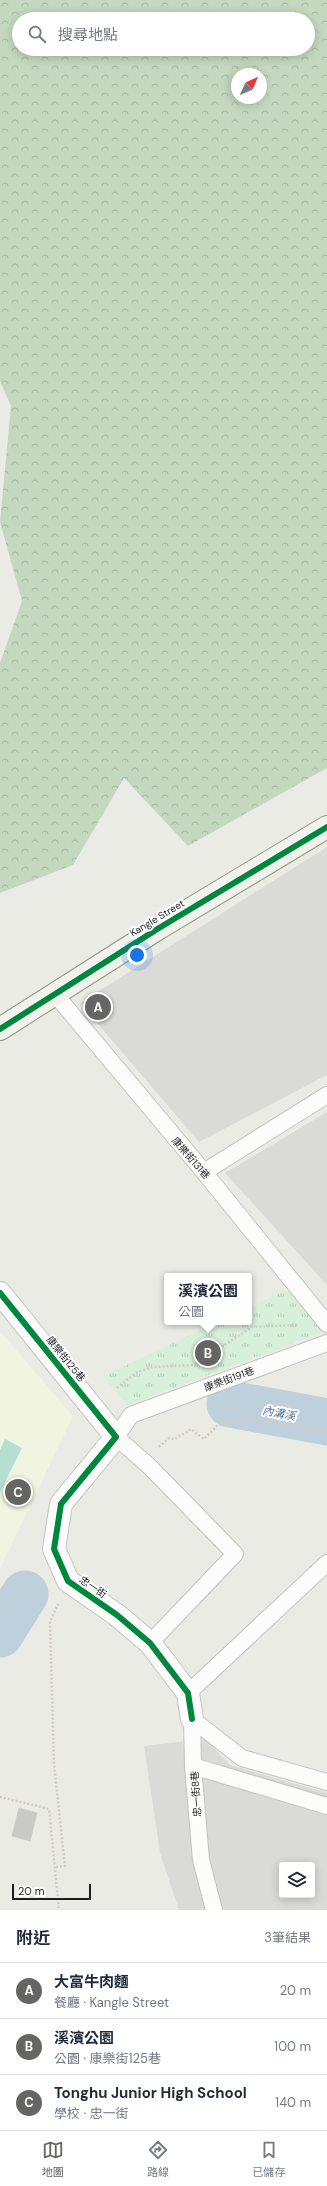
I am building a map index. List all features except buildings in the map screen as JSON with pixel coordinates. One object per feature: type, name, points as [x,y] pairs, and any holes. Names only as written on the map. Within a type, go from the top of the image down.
[{"type":"street","name":"Kangle Street","points":[[0,1029],[54,993],[327,827]]},
{"type":"street","name":"康樂街125巷","points":[[0,1294],[116,1437]]},
{"type":"street","name":"忠一街","points":[[116,1437],[61,1504],[54,1549],[68,1581],[117,1615],[150,1644],[188,1693],[192,1719]]},
{"type":"lane","name":"康樂街131巷","points":[[54,993],[204,1172],[327,1324]]},
{"type":"lane","points":[[204,1172],[327,1095]]},
{"type":"lane","name":"康樂街191巷","points":[[116,1437],[131,1415],[327,1343]]},
{"type":"lane","points":[[116,1437],[143,1461],[235,1554],[150,1644]]},
{"type":"lane","points":[[188,1693],[327,1564]]},
{"type":"lane","points":[[192,1719],[193,1766]]},
{"type":"lane","points":[[192,1719],[242,1758],[327,1782]]},
{"type":"lane","name":"忠一街8巷","points":[[214,1910],[201,1860],[193,1766],[327,1806]]},
{"type":"path","points":[[117,1388],[137,1372],[145,1369],[152,1367],[194,1365],[226,1346],[252,1327],[295,1324],[301,1325]]},
{"type":"path","points":[[143,1461],[169,1438],[175,1439],[191,1429],[204,1439],[218,1425],[249,1419],[327,1430]]},
{"type":"path","points":[[56,1867],[65,1866],[54,1765],[50,1622],[68,1581]]},
{"type":"path","points":[[0,1798],[50,1809],[59,1910]]},
{"type":"shaded area","points":[[327,847],[327,1075],[199,1142],[80,1003]]},
{"type":"shaded area","points":[[327,1112],[327,1285],[225,1173]]},
{"type":"shaded area","points":[[0,1331],[73,1416],[0,1569]]},
{"type":"shaded area","points":[[205,1739],[230,1765],[327,1793],[327,1910],[179,1910],[160,1853],[144,1746]]},
{"type":"green space","points":[[0,0],[327,0],[327,768],[188,846],[124,778],[73,865],[0,893],[0,663],[22,601],[0,522],[11,406],[0,381]]},
{"type":"green space","points":[[293,1287],[326,1331],[127,1405],[103,1376],[212,1325],[252,1325],[252,1307]]},
{"type":"green space","points":[[5,1439],[22,1448],[0,1492],[0,1450]]},
{"type":"waterway","name":"內溝溪","points":[[230,1404],[327,1422]]},
{"type":"waterway","name":"內溝溪","points":[[0,1634],[25,1594]]},
{"type":"cycle path","points":[[0,1029],[159,928],[327,827]]},
{"type":"cycle path","points":[[0,1293],[116,1437],[61,1504],[54,1549],[68,1581],[117,1615],[150,1643],[188,1693],[192,1719]]},
{"type":"place","name":"大富牛肉麵","points":[[98,1007]]},
{"type":"place","name":"溪濱公園","points":[[208,1353]]},
{"type":"place","name":"Tonghu Junior High School","points":[[18,1492]]}]
